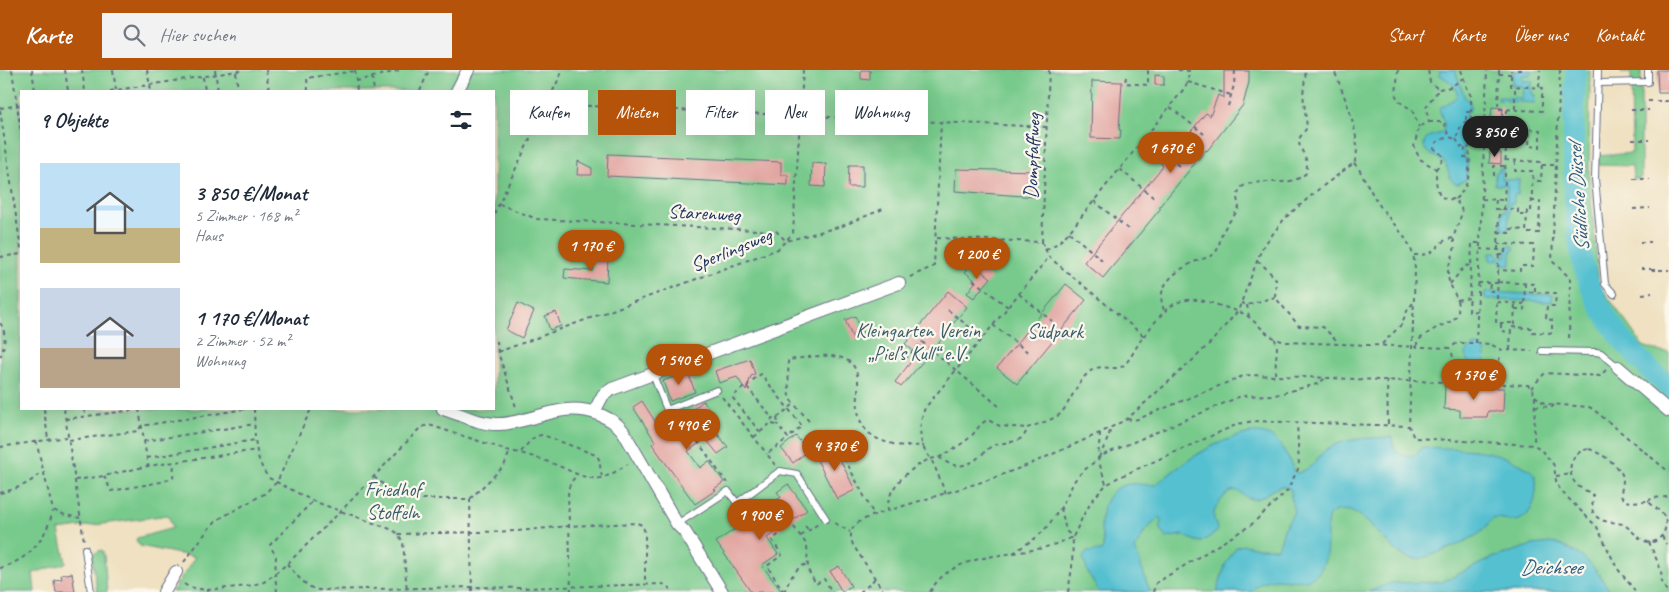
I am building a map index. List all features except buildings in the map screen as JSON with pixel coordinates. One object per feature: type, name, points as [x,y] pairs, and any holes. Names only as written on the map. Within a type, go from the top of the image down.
[{"type":"street","points":[[458,90],[468,70]]},
{"type":"street","points":[[594,412],[603,395],[612,390],[899,283]]},
{"type":"street","points":[[1613,367],[1669,411]]},
{"type":"street","points":[[447,410],[496,424],[521,422],[567,409],[583,409],[607,417],[618,425],[677,524],[685,532],[722,592]]},
{"type":"street","points":[[164,592],[175,575]]},
{"type":"lane","points":[[1598,70],[1595,179],[1606,284],[1614,294]]},
{"type":"lane","points":[[1598,83],[1648,82],[1648,70]]},
{"type":"lane","points":[[1542,351],[1601,353],[1613,367]]},
{"type":"lane","points":[[653,375],[667,410],[717,390]]},
{"type":"lane","points":[[677,524],[728,491],[737,503],[780,471],[798,474],[826,518]]},
{"type":"lane","points":[[85,548],[91,592]]},
{"type":"path","points":[[12,70],[20,126]]},
{"type":"path","points":[[32,70],[35,90]]},
{"type":"path","points":[[65,70],[68,90]]},
{"type":"path","points":[[82,70],[85,90]]},
{"type":"path","points":[[113,70],[116,90],[244,70]]},
{"type":"path","points":[[147,70],[150,90]]},
{"type":"path","points":[[215,70],[218,90]]},
{"type":"path","points":[[266,70],[269,90]]},
{"type":"path","points":[[308,90],[307,78],[355,70],[358,90]]},
{"type":"path","points":[[356,81],[402,70]]},
{"type":"path","points":[[420,90],[429,70]]},
{"type":"path","points":[[554,90],[563,70]]},
{"type":"path","name":"Sperlingsweg","points":[[802,90],[803,70]]},
{"type":"path","name":"Dompfaffweg","points":[[1042,242],[1049,70]]},
{"type":"path","points":[[1126,77],[1125,83],[1148,85],[1148,70]]},
{"type":"path","points":[[1046,250],[1058,243],[1069,232],[1188,82],[1190,70],[1178,70]]},
{"type":"path","points":[[1228,106],[1234,85],[1235,70]]},
{"type":"path","points":[[1164,310],[1162,296],[1165,283],[1180,270],[1215,253],[1219,247],[1224,230],[1240,208],[1237,198],[1240,188],[1250,184],[1296,180],[1306,173],[1307,159],[1299,142],[1307,127],[1302,94],[1306,70]]},
{"type":"path","points":[[884,592],[853,545],[850,537],[855,525],[861,520],[986,482],[1100,433],[1127,419],[1194,359],[1238,311],[1262,248],[1285,218],[1354,164],[1356,144],[1353,125],[1334,70]]},
{"type":"path","points":[[1398,70],[1396,96],[1400,102],[1412,110],[1419,127],[1414,144],[1416,152],[1422,161],[1434,166],[1436,169]]},
{"type":"path","points":[[1428,70],[1430,82],[1438,90]]},
{"type":"path","points":[[1461,70],[1462,79],[1471,96],[1471,121]]},
{"type":"path","points":[[1476,343],[1487,70]]},
{"type":"path","points":[[1499,70],[1498,109],[1542,111],[1540,70]]},
{"type":"path","points":[[1511,70],[1511,86],[1540,88]]},
{"type":"path","points":[[1517,70],[1523,70]]},
{"type":"path","points":[[1560,70],[1552,261],[1570,278],[1568,351]]},
{"type":"path","points":[[235,71],[238,90]]},
{"type":"path","points":[[1499,74],[1511,74]]},
{"type":"path","points":[[203,76],[205,90]]},
{"type":"path","points":[[372,77],[374,90]]},
{"type":"path","points":[[1430,122],[1427,105],[1438,90],[1451,87],[1462,79]]},
{"type":"path","points":[[1188,82],[1231,95]]},
{"type":"path","points":[[1514,110],[1515,87]]},
{"type":"path","points":[[1648,102],[1669,101]]},
{"type":"path","points":[[17,106],[0,109],[20,242]]},
{"type":"path","points":[[588,106],[765,115]]},
{"type":"path","points":[[1170,106],[1204,134]]},
{"type":"path","points":[[1505,209],[1507,110]]},
{"type":"path","points":[[1631,110],[1649,110]]},
{"type":"path","points":[[1466,121],[1466,112],[1472,112]]},
{"type":"path","points":[[825,118],[1047,127]]},
{"type":"path","points":[[1484,125],[1471,124],[1471,121],[1466,121],[1461,126],[1456,139],[1457,143],[1464,148],[1470,148],[1470,146],[1498,148],[1499,122],[1485,121]]},
{"type":"path","points":[[1419,127],[1430,122],[1444,122],[1449,137]]},
{"type":"path","points":[[899,283],[934,266],[941,123]]},
{"type":"path","points":[[1506,147],[1514,148],[1518,125],[1507,125]]},
{"type":"path","points":[[1530,129],[1540,130],[1540,147],[1529,146],[1530,135],[1530,129]]},
{"type":"path","points":[[495,212],[532,135]]},
{"type":"path","name":"Sperlingsweg","points":[[498,352],[778,249],[792,233],[799,135]]},
{"type":"path","points":[[1498,136],[1530,135]]},
{"type":"path","points":[[1456,139],[1449,137],[1439,140],[1434,146],[1443,156],[1443,161],[1436,169],[1436,184],[1439,192],[1447,199],[1455,199],[1467,185],[1470,148]]},
{"type":"path","points":[[1145,138],[1179,166]]},
{"type":"path","points":[[1632,140],[1649,140]]},
{"type":"path","points":[[1464,148],[1464,157],[1469,157]]},
{"type":"path","points":[[1505,160],[1542,162],[1542,165],[1556,166]]},
{"type":"path","points":[[1515,161],[1515,170],[1533,171],[1532,212],[1527,212],[1526,230]]},
{"type":"path","points":[[1354,164],[1359,168],[1383,210],[1404,236],[1414,255],[1409,426],[1414,438],[1534,445],[1539,448],[1552,462],[1556,481],[1564,494],[1597,527],[1616,568],[1636,592]]},
{"type":"path","points":[[1533,181],[1541,181],[1542,165]]},
{"type":"path","points":[[1494,176],[1494,166],[1505,166]]},
{"type":"path","points":[[1120,169],[1154,198]]},
{"type":"path","points":[[1632,179],[1650,179]]},
{"type":"path","points":[[1417,346],[1418,341],[1425,335],[1456,318],[1458,310],[1457,300],[1450,284],[1448,270],[1455,249],[1453,238],[1462,213],[1455,199]]},
{"type":"path","points":[[1482,199],[1504,200]]},
{"type":"path","points":[[1496,200],[1495,209],[1518,209],[1518,215],[1527,215]]},
{"type":"path","points":[[1094,201],[1128,229]]},
{"type":"path","points":[[1498,232],[1510,233],[1510,229],[1526,230],[1526,233],[1539,233],[1540,201],[1532,201]]},
{"type":"path","name":"Starenweg","points":[[498,204],[537,219],[776,231],[786,241]]},
{"type":"path","points":[[1633,209],[1650,208]]},
{"type":"path","points":[[786,241],[842,226],[883,209]]},
{"type":"path","points":[[1499,209],[1496,323],[1514,323]]},
{"type":"path","points":[[1069,232],[1102,260]]},
{"type":"path","points":[[936,238],[1042,242],[1049,257],[1144,336]]},
{"type":"path","points":[[1414,255],[1431,252],[1439,244],[1453,238]]},
{"type":"path","points":[[1640,242],[1651,242]]},
{"type":"path","points":[[1477,311],[1469,312],[1472,243],[1480,243]]},
{"type":"path","points":[[1498,244],[1534,244],[1533,266],[1520,266],[1520,271],[1498,270]]},
{"type":"path","points":[[1499,257],[1505,255],[1505,244]]},
{"type":"path","points":[[1480,249],[1498,250]]},
{"type":"path","points":[[0,257],[20,254]]},
{"type":"path","points":[[946,494],[931,459],[926,454],[920,429],[922,414],[1049,257]]},
{"type":"path","points":[[1257,262],[1261,263],[1276,279],[1275,297],[1300,326],[1323,327],[1337,341],[1336,344]]},
{"type":"path","points":[[1450,284],[1466,266],[1472,265]]},
{"type":"path","points":[[1641,269],[1669,270]]},
{"type":"path","points":[[973,280],[1008,307]]},
{"type":"path","points":[[1478,283],[1535,284],[1535,292]]},
{"type":"path","points":[[1490,283],[1489,291],[1497,292]]},
{"type":"path","points":[[1515,310],[1524,310],[1525,284]]},
{"type":"path","points":[[1510,350],[1511,327],[1531,328],[1531,332],[1552,333],[1552,320],[1546,319],[1547,306],[1555,306],[1556,293],[1525,293]]},
{"type":"path","points":[[1642,294],[1652,293]]},
{"type":"path","points":[[1019,294],[1052,320]]},
{"type":"path","points":[[1241,303],[1247,305],[1275,297]]},
{"type":"path","points":[[1457,300],[1470,298]]},
{"type":"path","points":[[888,511],[887,504],[893,488],[906,474],[970,438],[986,420],[1000,426],[1027,428],[1060,414],[1072,393],[1089,372],[1099,367],[1118,367],[1124,364],[1139,341],[1164,310],[1179,302],[1188,300],[1208,302],[1238,311],[1249,317],[1268,335],[1287,342],[1450,348],[1457,343],[1476,343],[1490,344],[1502,350],[1542,351]]},
{"type":"path","points":[[1497,301],[1525,302]]},
{"type":"path","points":[[1381,346],[1401,325],[1408,309],[1413,303]]},
{"type":"path","points":[[1514,327],[1515,303]]},
{"type":"path","points":[[1247,305],[1249,317]]},
{"type":"path","points":[[948,310],[983,338]]},
{"type":"path","points":[[0,323],[4,339],[0,357]]},
{"type":"path","points":[[1501,323],[1500,331],[1510,332]]},
{"type":"path","points":[[994,325],[1029,353]]},
{"type":"path","points":[[1275,339],[1277,347],[1275,375]]},
{"type":"path","points":[[497,341],[498,352],[521,422]]},
{"type":"path","points":[[905,359],[922,342],[1000,407]]},
{"type":"path","points":[[1452,353],[1455,367],[1466,378]]},
{"type":"path","points":[[1484,379],[1494,372],[1500,355]]},
{"type":"path","points":[[809,421],[788,395],[788,360],[814,357],[841,358],[853,366],[857,375],[859,386],[858,414],[868,433],[896,445],[924,446]]},
{"type":"path","points":[[1531,388],[1545,373],[1600,376],[1613,367]]},
{"type":"path","points":[[748,387],[749,383],[761,374],[802,426],[767,454]]},
{"type":"path","points":[[1127,419],[1138,419],[1242,376],[1252,375],[1526,385],[1531,388],[1534,395],[1534,445]]},
{"type":"path","points":[[1013,553],[1037,537],[1048,526],[1061,507],[1075,480],[1098,458],[1110,451],[1241,396],[1275,395],[1317,384],[1326,378]]},
{"type":"path","points":[[1388,380],[1388,426]]},
{"type":"path","points":[[748,387],[744,387],[732,397],[760,432]]},
{"type":"path","points":[[748,387],[772,418],[771,423],[754,437]]},
{"type":"path","points":[[717,390],[780,471]]},
{"type":"path","points":[[1534,395],[1544,403],[1593,409],[1669,472]]},
{"type":"path","points":[[772,418],[777,418],[794,404]]},
{"type":"path","points":[[1535,406],[1552,407],[1554,405]]},
{"type":"path","points":[[674,407],[728,484],[725,487],[728,491]]},
{"type":"path","points":[[44,410],[48,440]]},
{"type":"path","points":[[64,410],[85,548]]},
{"type":"path","points":[[84,410],[85,416]]},
{"type":"path","points":[[65,419],[132,410]]},
{"type":"path","points":[[140,410],[148,466]]},
{"type":"path","points":[[0,447],[36,441],[138,431],[142,426],[239,410]]},
{"type":"path","points":[[254,410],[257,450],[264,472],[269,478],[313,500],[393,530],[398,534],[403,542],[408,592]]},
{"type":"path","points":[[311,410],[277,482],[264,494],[218,520],[210,527],[175,575],[190,588],[206,591],[264,582],[287,564],[341,511],[421,427],[429,425],[559,466],[577,475],[592,478],[602,478],[613,474],[638,458]]},
{"type":"path","points":[[777,418],[777,424],[788,438]]},
{"type":"path","points":[[1068,592],[1072,568],[1072,537],[1085,512],[1106,485],[1117,478],[1238,424],[1263,421],[1409,426]]},
{"type":"path","points":[[1153,590],[1156,583],[1251,525],[1287,491],[1298,468],[1297,422]]},
{"type":"path","points":[[771,423],[777,424]]},
{"type":"path","points":[[144,441],[255,424]]},
{"type":"path","points":[[1098,458],[1109,438],[1111,427]]},
{"type":"path","points":[[939,457],[945,463],[962,466],[970,463],[995,445],[1020,440],[1025,435],[1027,428]]},
{"type":"path","points":[[1100,433],[1098,458],[1106,485]]},
{"type":"path","points":[[520,453],[532,438],[537,435],[543,436],[596,455],[599,458],[602,478]]},
{"type":"path","points":[[147,458],[255,440]]},
{"type":"path","points":[[0,568],[12,565],[35,547],[44,536],[53,510],[42,472],[36,441]]},
{"type":"path","points":[[838,444],[874,515]]},
{"type":"path","points":[[75,480],[104,476],[148,466],[257,450]]},
{"type":"path","points":[[1648,501],[1666,520],[1662,536],[1655,541],[1649,542],[1641,539],[1621,524],[1603,521],[1595,515],[1591,507],[1593,495],[1578,486],[1571,474],[1572,461],[1575,454],[1584,450],[1593,450],[1605,457],[1620,472],[1624,480],[1621,496],[1624,501],[1648,501],[1653,498],[1669,497]]},
{"type":"path","points":[[374,477],[401,499],[470,500],[504,466],[510,451]]},
{"type":"path","points":[[104,476],[111,491],[161,482],[173,478],[174,463]]},
{"type":"path","points":[[0,493],[17,489],[31,482],[42,472]]},
{"type":"path","points":[[1555,476],[1571,474]]},
{"type":"path","points":[[571,592],[568,490],[571,482],[577,475]]},
{"type":"path","points":[[277,592],[276,557],[270,546],[313,500]]},
{"type":"path","points":[[470,500],[472,592]]},
{"type":"path","points":[[775,501],[802,536],[807,546],[807,564],[816,584],[824,579],[832,592]]},
{"type":"path","points":[[1061,507],[1066,531],[1072,537]]},
{"type":"path","points":[[53,510],[80,518]]},
{"type":"path","points":[[1590,520],[1595,515]]},
{"type":"path","points":[[802,536],[826,518],[851,532]]},
{"type":"path","points":[[398,534],[518,531],[569,526],[636,523],[642,525],[645,532],[645,585]]},
{"type":"path","points":[[792,524],[772,540],[782,555],[766,566],[784,592],[795,573],[807,564]]},
{"type":"path","points":[[805,526],[809,530]]},
{"type":"path","points":[[1662,536],[1666,544]]},
{"type":"path","points":[[930,592],[937,581],[957,567],[993,556],[1041,548],[1072,537]]},
{"type":"path","points":[[1649,542],[1661,570],[1662,582],[1667,592]]},
{"type":"path","points":[[287,564],[312,589],[521,588],[662,584],[670,588],[670,592]]},
{"type":"path","points":[[860,592],[875,578]]},
{"type":"green space","name":"Südpark","points":[[0,70],[1590,70],[1589,176],[1599,284],[1643,346],[1661,352],[1669,352],[1669,592],[172,592],[195,557],[140,546],[136,540],[137,538],[173,528],[168,515],[59,530],[66,563],[33,573],[35,592],[0,592]]},
{"type":"green space","points":[[1621,70],[1641,70],[1641,179],[1633,179],[1632,166],[1598,165],[1598,156],[1632,153],[1631,73],[1621,73]]},
{"type":"green space","points":[[101,550],[104,556],[107,592],[97,592],[92,555]]},
{"type":"water","points":[[1440,70],[1455,70],[1465,98],[1470,101],[1470,111],[1466,111],[1465,124],[1469,124],[1471,140],[1468,140],[1468,146],[1464,145],[1463,158],[1467,159],[1467,179],[1457,184],[1450,178],[1445,162],[1429,153],[1424,146],[1427,138],[1443,131],[1444,123],[1439,108],[1458,95],[1454,85],[1440,75]]},
{"type":"water","points":[[1531,70],[1530,75],[1523,75],[1522,81],[1532,81],[1532,86],[1528,88],[1532,88],[1532,94],[1535,95],[1534,103],[1498,100],[1499,97],[1522,98],[1523,86],[1512,86],[1513,71]]},
{"type":"water","points":[[1499,168],[1503,168],[1502,179],[1519,180],[1518,195],[1514,195],[1514,203],[1510,203],[1508,230],[1501,229],[1502,211],[1506,211],[1507,185],[1495,185],[1495,172],[1499,172]]},
{"type":"water","points":[[1507,246],[1514,246],[1514,250],[1511,251],[1511,265],[1501,264],[1501,259],[1497,259],[1497,261],[1490,260],[1490,252],[1497,252],[1497,256],[1506,257]]},
{"type":"water","points":[[1485,292],[1553,295],[1552,302],[1485,299]]},
{"type":"water","points":[[1476,346],[1483,349],[1486,356],[1483,363],[1476,366],[1469,363],[1466,356],[1469,349]]},
{"type":"water","points":[[1251,433],[1268,435],[1274,439],[1284,450],[1295,472],[1298,473],[1309,468],[1333,445],[1358,439],[1392,437],[1395,450],[1406,456],[1417,454],[1422,447],[1487,452],[1512,460],[1531,471],[1536,479],[1535,496],[1530,511],[1522,519],[1512,521],[1500,518],[1493,519],[1475,536],[1419,559],[1403,555],[1393,548],[1364,519],[1354,513],[1344,510],[1332,513],[1327,523],[1325,560],[1315,576],[1308,580],[1300,581],[1275,579],[1267,581],[1259,584],[1251,592],[1217,592],[1225,565],[1236,547],[1244,545],[1259,548],[1277,548],[1284,529],[1294,512],[1291,490],[1287,487],[1279,487],[1259,498],[1253,499],[1233,491],[1222,499],[1215,511],[1214,518],[1217,532],[1201,542],[1182,535],[1166,538],[1160,529],[1162,520],[1160,517],[1145,531],[1135,549],[1150,592],[1099,592],[1088,573],[1083,558],[1087,552],[1101,551],[1103,548],[1102,513],[1111,493],[1123,485],[1155,485],[1188,460],[1211,447],[1223,441]]},
{"type":"water","name":"Deichsee","points":[[1558,544],[1577,553],[1598,573],[1610,592],[1368,592],[1391,583],[1442,582],[1492,558],[1533,545]]},
{"type":"waterway","name":"Südliche Düssel","points":[[1576,70],[1574,178],[1578,234],[1584,268],[1598,302],[1618,334],[1642,362],[1669,387]]},
{"type":"park label","name":"Kleingarten Verein „Piel’s Kull“ e.V.","points":[[918,342]]},
{"type":"park label","name":"Friedhof Stoffeln","points":[[393,500]]}]
